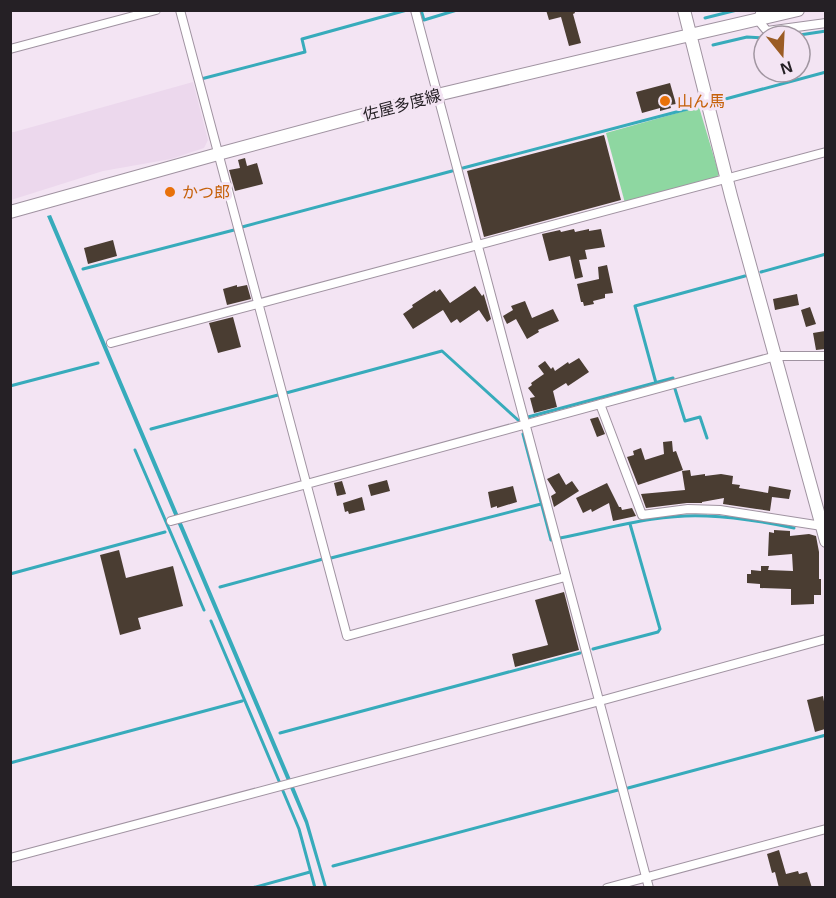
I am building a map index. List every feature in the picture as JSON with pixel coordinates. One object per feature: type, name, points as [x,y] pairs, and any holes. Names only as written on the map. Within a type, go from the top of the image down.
[{"type":"main road","points":[[684,10],[825,541]]},
{"type":"main road","name":"佐屋多度線","points":[[10,212],[437,95],[690,34],[759,15],[798,10]]},
{"type":"street","points":[[10,50],[156,10]]},
{"type":"street","points":[[180,10],[347,636],[565,577]]},
{"type":"street","points":[[415,10],[649,888]]},
{"type":"street","points":[[759,15],[767,31],[825,23]]},
{"type":"street","points":[[111,344],[825,152]]},
{"type":"street","points":[[171,521],[776,356],[825,356]]},
{"type":"street","points":[[600,404],[642,515],[687,509],[720,510],[822,526]]},
{"type":"street","points":[[10,858],[825,639]]},
{"type":"street","points":[[607,888],[825,829]]},
{"type":"shaded area","points":[[193,82],[208,140],[204,148],[171,159],[103,171],[11,200],[10,131],[14,132]]},
{"type":"green space","points":[[699,107],[719,174],[716,178],[625,203],[606,133]]},
{"type":"water","points":[[51,215],[292,782],[308,821],[327,887],[324,887],[305,823],[47,216]]},
{"type":"building","points":[[546,10],[574,10],[573,14],[581,43],[569,46],[561,17],[549,20]]},
{"type":"building","points":[[670,83],[676,104],[660,111],[660,108],[642,113],[636,92]]},
{"type":"building","points":[[604,135],[621,200],[484,237],[467,171]]},
{"type":"building","points":[[245,158],[247,166],[257,163],[263,184],[235,191],[229,170],[240,168],[238,160]]},
{"type":"building","points":[[574,229],[575,232],[601,229],[605,247],[585,250],[587,259],[579,260],[583,277],[575,279],[570,256],[549,261],[542,234]]},
{"type":"building","points":[[113,240],[117,256],[88,264],[84,248]]},
{"type":"building","points":[[607,265],[613,293],[605,294],[605,298],[584,306],[577,284],[599,279],[598,267]]},
{"type":"building","points":[[237,285],[237,287],[247,285],[251,299],[227,305],[223,289]]},
{"type":"building","points":[[475,286],[482,296],[484,294],[491,319],[487,322],[479,310],[460,323],[457,319],[451,323],[443,310],[413,329],[403,314],[435,290],[436,292],[440,289],[450,303]]},
{"type":"building","points":[[797,294],[799,305],[775,310],[773,299]]},
{"type":"building","points":[[525,301],[532,318],[553,309],[559,321],[538,330],[539,332],[527,339],[516,319],[507,324],[503,316],[513,310],[511,306]]},
{"type":"building","points":[[810,307],[816,324],[806,327],[801,310]]},
{"type":"building","points":[[233,317],[241,347],[218,353],[209,323]]},
{"type":"building","points":[[825,331],[825,349],[816,350],[813,333]]},
{"type":"building","points":[[579,358],[589,372],[568,386],[566,383],[553,391],[557,407],[534,413],[530,398],[535,397],[528,388],[544,374],[538,366],[545,361],[555,371]]},
{"type":"building","points":[[598,417],[605,434],[597,437],[590,419]]},
{"type":"building","points":[[672,441],[673,452],[676,451],[683,470],[638,485],[627,457],[634,455],[633,451],[641,448],[645,460],[664,454],[663,442]]},
{"type":"building","points":[[690,470],[691,476],[721,474],[733,476],[732,484],[740,485],[739,488],[768,493],[769,486],[791,490],[789,499],[772,497],[770,511],[723,504],[724,498],[702,503],[646,508],[641,494],[685,490],[682,471]]},
{"type":"building","points":[[559,473],[566,485],[572,481],[579,491],[554,507],[551,496],[556,493],[547,479]]},
{"type":"building","points":[[387,480],[390,491],[371,496],[368,485]]},
{"type":"building","points":[[342,481],[346,494],[337,496],[334,483]]},
{"type":"building","points":[[607,483],[619,507],[622,510],[632,508],[636,516],[613,521],[609,503],[592,512],[591,509],[583,513],[576,498]]},
{"type":"building","points":[[513,486],[517,502],[491,508],[488,492]]},
{"type":"building","points":[[362,497],[365,510],[349,514],[348,511],[345,512],[343,503]]},
{"type":"building","points":[[774,530],[790,531],[790,536],[809,534],[816,536],[821,595],[814,595],[814,604],[791,605],[791,589],[760,588],[760,584],[747,583],[747,574],[751,574],[751,570],[761,571],[761,566],[769,566],[768,570],[793,571],[792,554],[768,556],[769,532],[774,533]]},
{"type":"building","points":[[119,550],[126,578],[173,566],[183,606],[138,618],[141,629],[120,635],[100,555]]},
{"type":"building","points":[[564,592],[579,650],[515,667],[512,654],[548,645],[535,600]]},
{"type":"building","points":[[823,696],[825,729],[815,732],[807,700]]},
{"type":"building","points":[[779,850],[786,874],[798,871],[799,874],[807,872],[812,888],[779,888],[767,854]]},
{"type":"waterway","points":[[201,79],[305,52],[302,39],[407,10]]},
{"type":"waterway","points":[[421,10],[424,20],[457,10]]},
{"type":"waterway","points":[[705,18],[737,10]]},
{"type":"waterway","points":[[812,33],[826,31]]},
{"type":"waterway","points":[[713,45],[752,37]]},
{"type":"waterway","points":[[718,101],[826,72]]},
{"type":"waterway","points":[[463,168],[699,106]]},
{"type":"waterway","points":[[242,227],[452,171]]},
{"type":"waterway","points":[[83,269],[234,230]]},
{"type":"waterway","points":[[761,272],[826,254]]},
{"type":"waterway","points":[[656,383],[635,306],[745,276]]},
{"type":"waterway","points":[[286,393],[442,351],[518,420]]},
{"type":"waterway","points":[[10,386],[98,363]]},
{"type":"waterway","points":[[528,417],[673,378]]},
{"type":"waterway","points":[[675,389],[685,421],[700,417],[707,438]]},
{"type":"waterway","points":[[151,429],[278,395]]},
{"type":"waterway","points":[[523,434],[551,540],[554,539]]},
{"type":"waterway","points":[[135,450],[204,610]]},
{"type":"waterway","points":[[331,558],[541,504]]},
{"type":"waterway","points":[[560,538],[652,519],[689,516],[740,519],[794,528]]},
{"type":"waterway","points":[[593,649],[658,632],[660,629],[630,524]]},
{"type":"waterway","points":[[10,574],[165,532]]},
{"type":"waterway","points":[[220,587],[323,559]]},
{"type":"waterway","points":[[211,621],[279,781]]},
{"type":"waterway","points":[[280,733],[580,653]]},
{"type":"waterway","points":[[10,763],[242,701]]},
{"type":"waterway","points":[[628,788],[826,735]]},
{"type":"waterway","points":[[333,866],[618,790]]},
{"type":"waterway","points":[[283,791],[299,829],[315,888]]},
{"type":"waterway","points":[[252,888],[310,872]]},
{"type":"place","name":"山ん馬","points":[[665,101]]},
{"type":"place","name":"かつ郎","points":[[170,192]]}]
